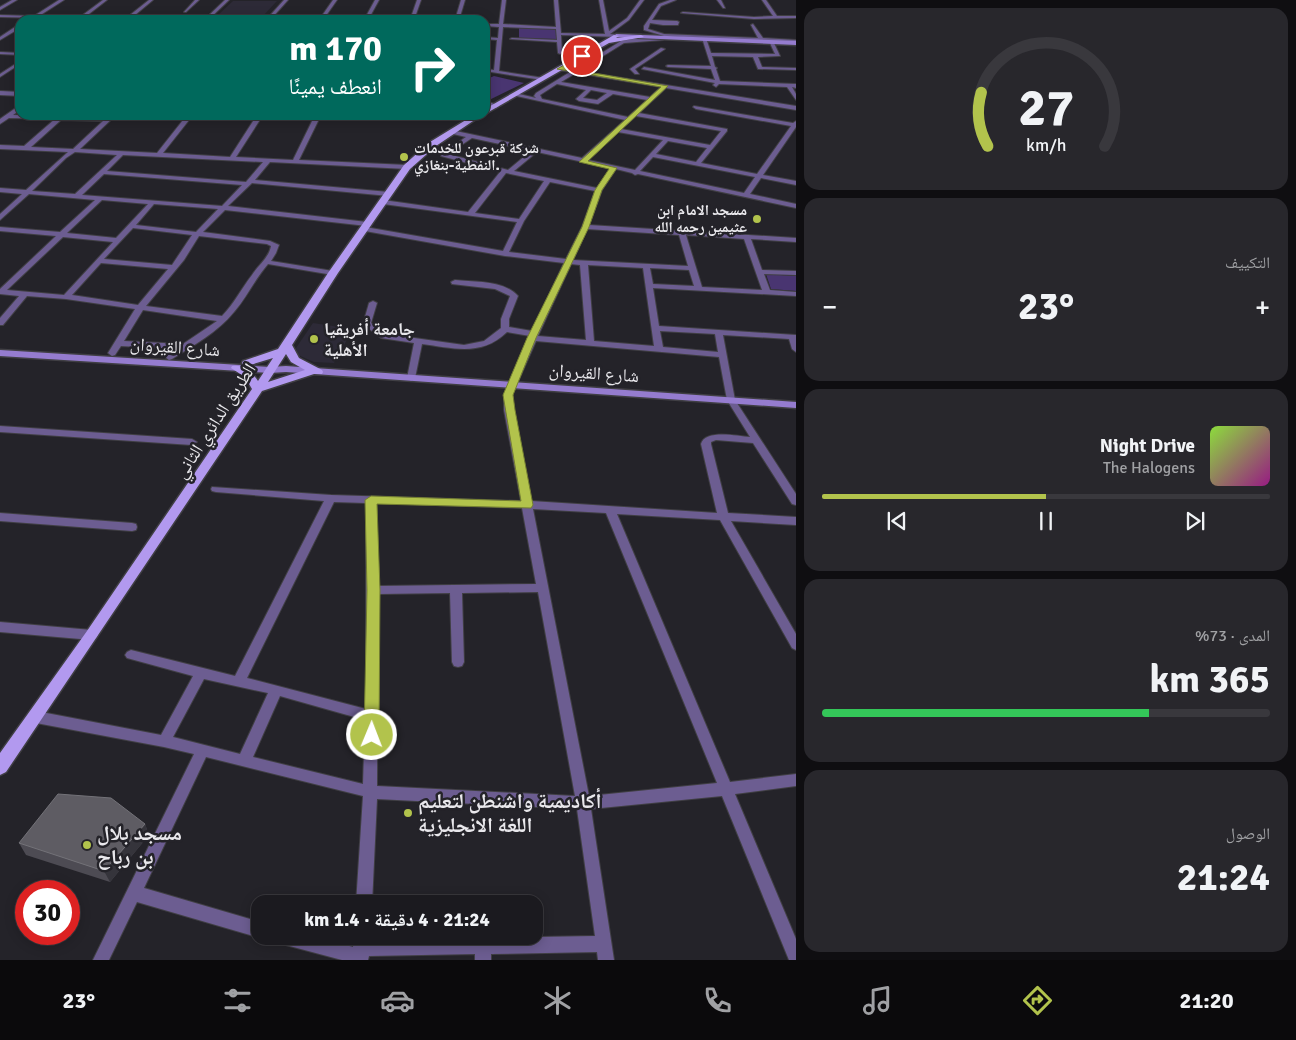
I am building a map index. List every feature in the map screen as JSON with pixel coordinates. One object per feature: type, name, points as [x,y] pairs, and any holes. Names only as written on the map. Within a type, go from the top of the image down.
[{"type":"main road","points":[[610,36],[641,37]]},
{"type":"main road","points":[[490,109],[560,69],[610,36],[796,42]]},
{"type":"main road","name":"الطريق الدائري الثاني","points":[[0,768],[258,389],[333,273],[407,167],[433,144],[471,120]]},
{"type":"main road","points":[[0,345],[247,363],[271,368]]},
{"type":"main road","points":[[247,363],[283,348],[295,360],[315,372]]},
{"type":"main road","name":"شارع القيروان","points":[[0,353],[236,368],[271,368],[796,405]]},
{"type":"main road","points":[[236,368],[249,375],[258,389],[315,372]]},
{"type":"street","points":[[0,9],[15,0]]},
{"type":"street","points":[[37,15],[62,0]]},
{"type":"street","points":[[84,15],[105,0]]},
{"type":"street","points":[[132,15],[151,0]]},
{"type":"street","points":[[185,11],[197,0]]},
{"type":"street","points":[[211,15],[227,0]]},
{"type":"street","points":[[272,15],[286,0]]},
{"type":"street","points":[[324,15],[335,0]]},
{"type":"street","points":[[369,15],[377,0]]},
{"type":"street","points":[[414,15],[419,0]]},
{"type":"street","points":[[458,15],[463,0]]},
{"type":"street","points":[[496,72],[504,0]]},
{"type":"street","points":[[556,0],[560,53]]},
{"type":"street","points":[[601,0],[610,36]]},
{"type":"street","points":[[560,34],[610,36],[628,19],[642,0]]},
{"type":"street","points":[[674,0],[660,5],[644,28],[653,34],[716,39],[714,32],[688,31]]},
{"type":"street","points":[[720,0],[724,7]]},
{"type":"street","points":[[764,0],[775,16]]},
{"type":"street","points":[[708,14],[754,18],[796,17]]},
{"type":"street","points":[[0,16],[15,17]]},
{"type":"street","points":[[649,21],[655,22]]},
{"type":"street","points":[[490,25],[559,28]]},
{"type":"street","points":[[753,25],[762,40],[796,42]]},
{"type":"street","points":[[0,39],[15,29]]},
{"type":"street","points":[[493,32],[500,32]]},
{"type":"street","points":[[490,38],[500,39]]},
{"type":"street","points":[[512,39],[560,41]]},
{"type":"street","points":[[541,100],[537,96],[538,94],[627,40],[661,39],[664,54],[628,80]]},
{"type":"street","points":[[691,112],[718,82],[715,68],[704,40]]},
{"type":"street","points":[[708,54],[778,56],[771,42]]},
{"type":"street","points":[[0,48],[15,49]]},
{"type":"street","points":[[637,73],[632,69],[663,49]]},
{"type":"street","points":[[0,53],[15,54]]},
{"type":"street","points":[[755,56],[763,74]]},
{"type":"street","points":[[669,73],[667,63],[715,68]]},
{"type":"street","points":[[0,76],[15,66]]},
{"type":"street","points":[[644,68],[718,82],[796,86]]},
{"type":"street","points":[[760,68],[796,69]]},
{"type":"street","points":[[560,69],[796,108]]},
{"type":"street","points":[[490,71],[562,80]]},
{"type":"street","points":[[767,79],[770,85]]},
{"type":"street","points":[[557,83],[650,99]]},
{"type":"street","points":[[583,162],[665,86]]},
{"type":"street","points":[[789,86],[796,98]]},
{"type":"street","points":[[590,89],[579,99],[598,102],[611,93]]},
{"type":"street","points":[[0,94],[15,94]]},
{"type":"street","points":[[515,95],[629,119]]},
{"type":"street","points":[[490,105],[496,106]]},
{"type":"street","points":[[696,107],[731,122]]},
{"type":"street","points":[[0,122],[15,111]]},
{"type":"street","points":[[635,114],[731,122],[796,124]]},
{"type":"street","points":[[9,116],[15,116]]},
{"type":"street","points":[[26,148],[58,120]]},
{"type":"street","points":[[0,218],[66,155],[73,151],[107,120]]},
{"type":"street","points":[[159,154],[186,120]]},
{"type":"street","points":[[232,157],[257,120]]},
{"type":"street","points":[[296,160],[316,120]]},
{"type":"street","points":[[697,164],[731,122]]},
{"type":"street","points":[[744,196],[796,124]]},
{"type":"street","points":[[618,130],[711,147]]},
{"type":"street","points":[[451,132],[583,162],[796,206]]},
{"type":"street","points":[[471,136],[443,155],[506,171],[599,190]]},
{"type":"street","points":[[635,173],[666,139]]},
{"type":"street","points":[[0,147],[296,160],[407,167]]},
{"type":"street","points":[[0,155],[9,147]]},
{"type":"street","points":[[470,214],[506,171],[535,151]]},
{"type":"street","points":[[77,196],[122,153]]},
{"type":"street","points":[[651,155],[796,183]]},
{"type":"street","points":[[112,353],[140,308],[174,267],[196,235],[249,182],[269,159]]},
{"type":"street","points":[[606,960],[583,803],[509,410],[508,395],[533,336],[570,262],[599,190],[614,168]]},
{"type":"street","points":[[103,172],[249,182],[386,198],[470,214],[521,221]]},
{"type":"street","points":[[505,254],[521,221],[548,180]]},
{"type":"street","points":[[0,190],[224,208],[366,226],[505,254],[570,262],[692,268]]},
{"type":"street","points":[[1,292],[100,198]]},
{"type":"street","points":[[66,297],[152,203]]},
{"type":"street","points":[[130,226],[268,242],[274,245],[274,250],[256,273],[237,304],[223,318],[169,357]]},
{"type":"street","points":[[585,227],[796,240]]},
{"type":"street","points":[[0,229],[118,240]]},
{"type":"street","points":[[682,234],[699,289]]},
{"type":"street","points":[[747,238],[768,292]]},
{"type":"street","points":[[99,261],[174,267]]},
{"type":"street","points":[[266,262],[333,273]]},
{"type":"street","points":[[584,263],[590,343]]},
{"type":"street","points":[[646,266],[659,349]]},
{"type":"street","points":[[760,272],[796,273]]},
{"type":"street","points":[[373,303],[367,324],[384,336],[418,342],[475,347],[493,341],[505,329],[505,318],[514,296],[512,293],[502,289],[455,282]]},
{"type":"street","points":[[649,286],[796,294]]},
{"type":"street","points":[[1,292],[66,297],[223,318]]},
{"type":"street","points":[[0,323],[26,294]]},
{"type":"street","points":[[656,328],[794,337],[796,349]]},
{"type":"street","points":[[505,329],[533,336],[590,343],[723,355]]},
{"type":"street","points":[[719,333],[731,400],[796,502]]},
{"type":"street","points":[[411,378],[418,342]]},
{"type":"street","points":[[118,343],[185,347]]},
{"type":"street","points":[[0,429],[192,442]]},
{"type":"street","points":[[756,440],[714,437],[707,440],[706,444],[723,516],[796,645]]},
{"type":"street","points":[[216,489],[331,498],[527,505],[796,521]]},
{"type":"street","points":[[239,681],[331,498]]},
{"type":"street","points":[[365,895],[371,792],[374,590],[371,500]]},
{"type":"street","points":[[610,510],[796,958]]},
{"type":"street","points":[[0,517],[132,527]]},
{"type":"street","points":[[374,590],[543,588]]},
{"type":"street","points":[[456,589],[458,662]]},
{"type":"street","points":[[0,626],[92,635]]},
{"type":"street","points":[[131,656],[276,690],[372,716]]},
{"type":"street","points":[[164,741],[202,673]]},
{"type":"street","points":[[244,762],[276,690]]},
{"type":"street","points":[[36,717],[164,741],[371,792],[583,803],[796,780]]},
{"type":"street","points":[[101,960],[202,751]]},
{"type":"street","points":[[134,893],[251,927]]},
{"type":"street","points":[[333,945],[361,950],[483,953],[604,944]]},
{"type":"shaded area","points":[[233,1],[277,1],[264,15],[218,15]]},
{"type":"shaded area","points":[[519,28],[556,29],[556,39],[519,38]]},
{"type":"shaded area","points":[[494,76],[524,83],[490,100],[490,78]]},
{"type":"shaded area","points":[[766,274],[796,276],[796,291],[771,289]]},
{"type":"shaded area","points":[[313,323],[353,329],[334,363],[314,362],[298,355],[296,348]]},
{"type":"building","name":"مسجد بلال بن رباح","points":[[58,794],[111,798],[145,824],[104,871],[19,843]]},
{"type":"place","name":"شركة قبرعون للخدمات النفطية-بنغازي.","points":[[404,157]]},
{"type":"place","name":"مسجد الامام ابن عثيمين رحمه الله","points":[[757,219]]},
{"type":"place","name":"جامعة أفريقيا الأهلية","points":[[314,339]]},
{"type":"place","name":"أكاديمية واشنطن لتعليم اللغة الانجليزية","points":[[408,813]]},
{"type":"place","name":"مسجد بلال بن رباح","points":[[87,845]]},
{"type":"route","points":[[372,735],[374,590],[371,500],[527,505],[509,410],[508,395],[532,338],[570,262],[599,190],[614,168],[583,162],[665,86],[560,69],[582,56]]}]
